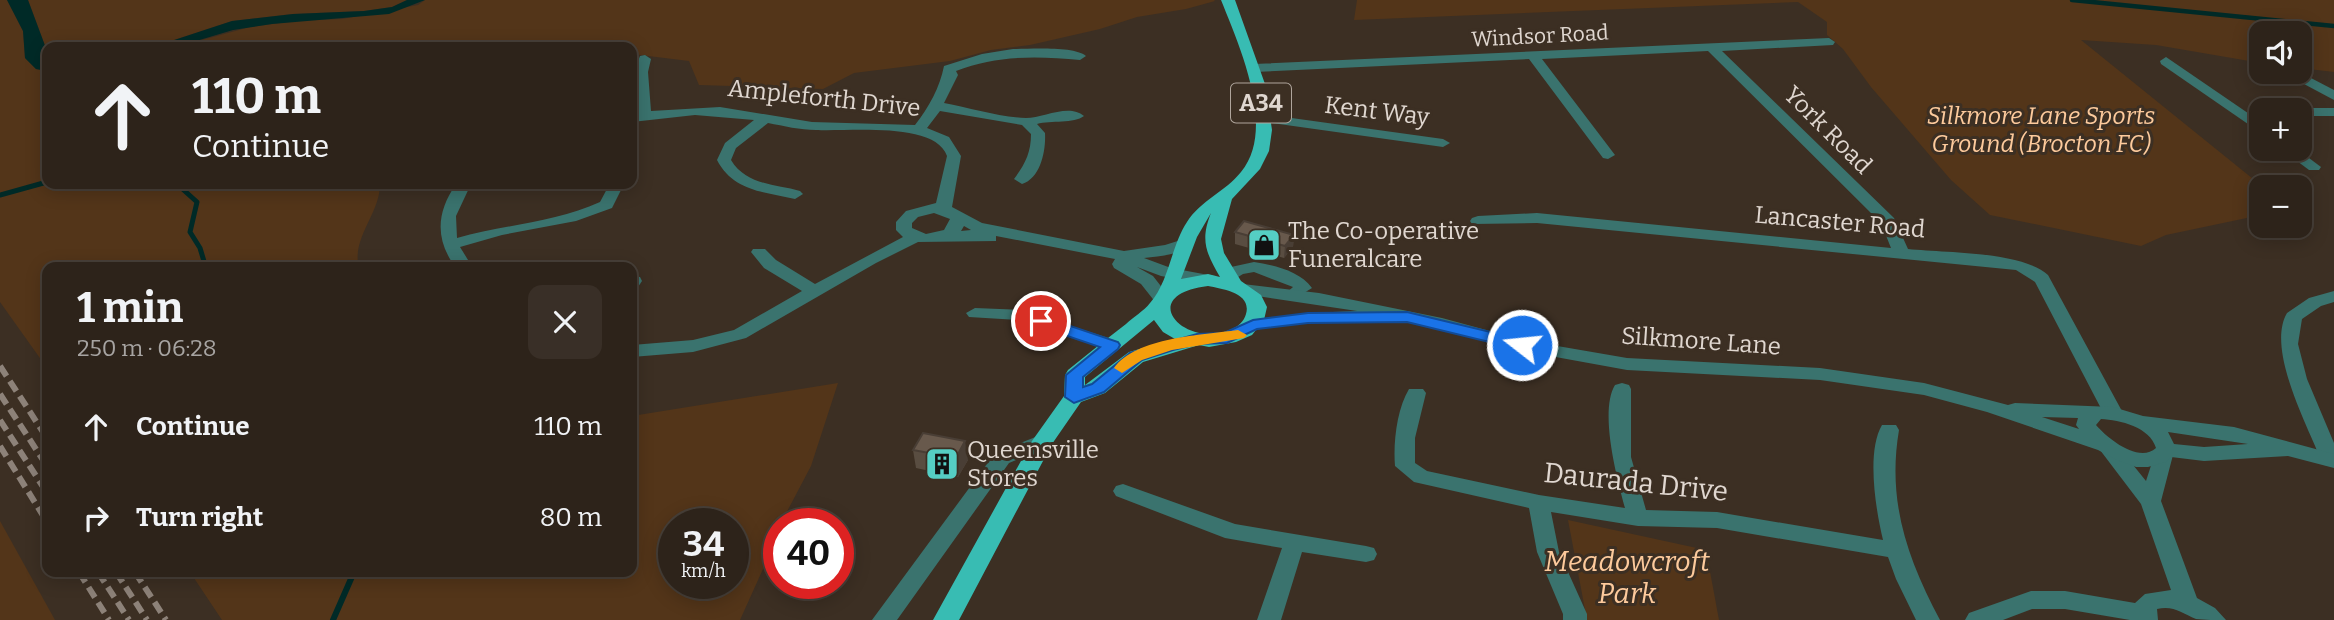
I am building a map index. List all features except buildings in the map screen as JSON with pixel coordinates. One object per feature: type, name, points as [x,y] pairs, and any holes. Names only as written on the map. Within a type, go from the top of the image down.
[{"type":"highway","name":"A34","points":[[946,620],[1043,441],[1074,397],[1075,375],[1162,300],[1176,274],[1184,244],[1208,205],[1224,198],[1253,169],[1263,142],[1263,118],[1254,68],[1228,0]]},
{"type":"highway","name":"A34","points":[[1224,198],[1222,211],[1212,234],[1213,245],[1219,262],[1235,284]]},
{"type":"highway","points":[[1208,280],[1235,284],[1258,306],[1257,319],[1253,325],[1227,338],[1197,339],[1169,328],[1162,320],[1162,300],[1182,284],[1208,280]]},
{"type":"highway","name":"A34","points":[[1074,397],[1098,388],[1136,357],[1197,339]]},
{"type":"street","name":"Windsor Road","points":[[1254,68],[1829,42]]},
{"type":"street","name":"York Road","points":[[1711,47],[1888,221],[1901,253]]},
{"type":"street","points":[[919,130],[936,106],[951,75],[949,69],[975,58],[998,53],[1030,51],[1080,56]]},
{"type":"street","points":[[1532,55],[1608,155]]},
{"type":"street","points":[[638,117],[641,72],[645,58]]},
{"type":"street","points":[[2165,61],[2249,120]]},
{"type":"street","points":[[2312,83],[2334,96]]},
{"type":"street","points":[[936,106],[1027,122],[1052,116],[1077,116]]},
{"type":"street","name":"Ampleforth Drive","points":[[638,117],[706,111],[810,126],[919,130],[945,141],[953,152],[955,164],[948,209],[959,221],[957,228],[938,237]]},
{"type":"street","points":[[2237,112],[2249,112]]},
{"type":"street","points":[[2312,112],[2334,112]]},
{"type":"street","points":[[765,118],[730,146],[724,160],[729,174],[744,183],[794,194]]},
{"type":"street","name":"Kent Way","points":[[1263,118],[1443,143]]},
{"type":"street","points":[[1022,179],[1036,161],[1039,149],[1038,133],[1027,122]]},
{"type":"street","points":[[2305,161],[2314,167]]},
{"type":"street","points":[[460,189],[450,205],[446,222],[450,245],[461,262]]},
{"type":"street","points":[[450,245],[510,229],[544,225],[587,215],[606,205],[613,190]]},
{"type":"street","points":[[906,237],[906,219],[922,210],[948,209],[978,227],[1119,255],[1176,274],[1208,280]]},
{"type":"street","name":"Lancaster Road","points":[[1478,221],[1537,218],[2005,262],[2032,270],[2042,279],[2104,413]]},
{"type":"street","points":[[637,351],[693,346],[740,334],[906,237],[976,235],[1111,261],[1128,267],[1147,280],[1162,300]]},
{"type":"street","points":[[1119,255],[1146,254],[1184,244]]},
{"type":"street","points":[[759,251],[770,264],[815,291]]},
{"type":"street","name":"Silkmore Lane","points":[[1235,284],[1407,317],[1522,345],[1604,361],[1734,371],[1820,374],[1924,388],[1993,407],[2104,446],[2122,455],[2147,460],[2165,453],[2204,454],[2287,449]]},
{"type":"street","points":[[2333,461],[2298,379],[2289,344],[2293,317],[2315,302],[2334,296]]},
{"type":"street","points":[[975,313],[1021,316],[1112,345]]},
{"type":"street","name":"Silkmore Lane","points":[[1253,325],[1346,316],[1407,317]]},
{"type":"street","points":[[1622,389],[1621,457],[1638,518]]},
{"type":"street","name":"Daurada Drive","points":[[1416,393],[1405,437],[1405,466],[1420,477],[1539,503],[1638,518],[1717,520],[1896,550]]},
{"type":"street","name":"Silkmore Lane","points":[[1993,407],[2104,413],[2142,422],[2194,427],[2234,434],[2333,461]]},
{"type":"street","points":[[2104,413],[2088,418],[2085,425],[2151,501],[2187,603]]},
{"type":"street","points":[[2142,422],[2161,436],[2165,453],[2151,501]]},
{"type":"street","points":[[1889,430],[1886,499],[1896,550],[1917,604],[1928,620]]},
{"type":"street","points":[[884,620],[1002,458],[1043,441]]},
{"type":"street","points":[[1122,491],[1233,532],[1295,541],[1342,559],[1366,554]]},
{"type":"street","points":[[1539,503],[1548,552],[1575,614],[1575,620]]},
{"type":"street","points":[[1269,620],[1295,541]]},
{"type":"street","points":[[1977,620],[2031,600],[2065,600],[2145,616],[2145,605],[2152,600],[2167,598],[2187,603],[2214,620]]},
{"type":"green space","points":[[0,0],[7,0],[23,31],[25,58],[36,69],[42,70],[42,189],[380,189],[376,206],[359,246],[358,262],[42,262],[42,361],[0,302]]},
{"type":"green space","points":[[28,0],[407,0],[392,7],[364,11],[293,14],[232,21],[168,42],[44,42]]},
{"type":"green space","points":[[425,0],[1215,1],[950,61],[854,73],[823,89],[699,85],[689,61],[637,55],[637,42],[194,42],[250,27],[342,19],[418,5]]},
{"type":"green space","name":"Silkmore Lane Sports Ground (Brocton FC)","points":[[1357,0],[2334,0],[2334,72],[2312,69],[2312,21],[2249,21],[2249,61],[2156,45],[2081,40],[2249,176],[2249,218],[2166,235],[2141,246],[1990,215],[1951,180],[1871,87],[1843,49],[1827,35],[1827,22],[1798,2],[1354,20]]},
{"type":"green space","points":[[838,383],[811,466],[789,508],[763,508],[763,569],[740,620],[222,620],[193,577],[637,577],[637,415]]},
{"type":"green space","name":"Meadowcroft Park","points":[[1568,520],[1706,550],[1719,620],[1587,620]]},
{"type":"green space","points":[[0,521],[55,620],[0,620]]},
{"type":"water","points":[[7,0],[28,0],[44,42],[42,70],[36,69],[25,58],[23,31]]},
{"type":"water","points":[[407,0],[425,0],[389,14],[272,24],[233,30],[193,42],[168,42],[232,21],[392,7]]},
{"type":"waterway","points":[[2072,0],[2334,26]]},
{"type":"waterway","points":[[0,195],[42,183]]},
{"type":"waterway","points":[[183,189],[197,202],[190,232],[200,248],[204,262]]},
{"type":"waterway","points":[[333,620],[352,577]]},
{"type":"railway","points":[[0,366],[42,430]]},
{"type":"railway","points":[[0,394],[42,458]]},
{"type":"railway","points":[[0,420],[42,485]]},
{"type":"railway","points":[[0,446],[42,514]]},
{"type":"railway","points":[[82,577],[109,620]]},
{"type":"railway","points":[[101,577],[129,620]]},
{"type":"railway","points":[[119,577],[147,620]]},
{"type":"railway","points":[[138,577],[166,620]]},
{"type":"slow traffic","points":[[1122,368],[1136,357],[1169,345],[1238,335]]},
{"type":"place","name":"The Co-operative Funeralcare","points":[[1264,245]]},
{"type":"place","name":"Queensville Stores","points":[[942,464]]},
{"type":"route","points":[[1041,321],[1112,345],[1075,375],[1074,397],[1098,388],[1136,357],[1169,345],[1197,339],[1227,338],[1238,335],[1253,325],[1308,318],[1407,317],[1458,327],[1522,345]]}]
